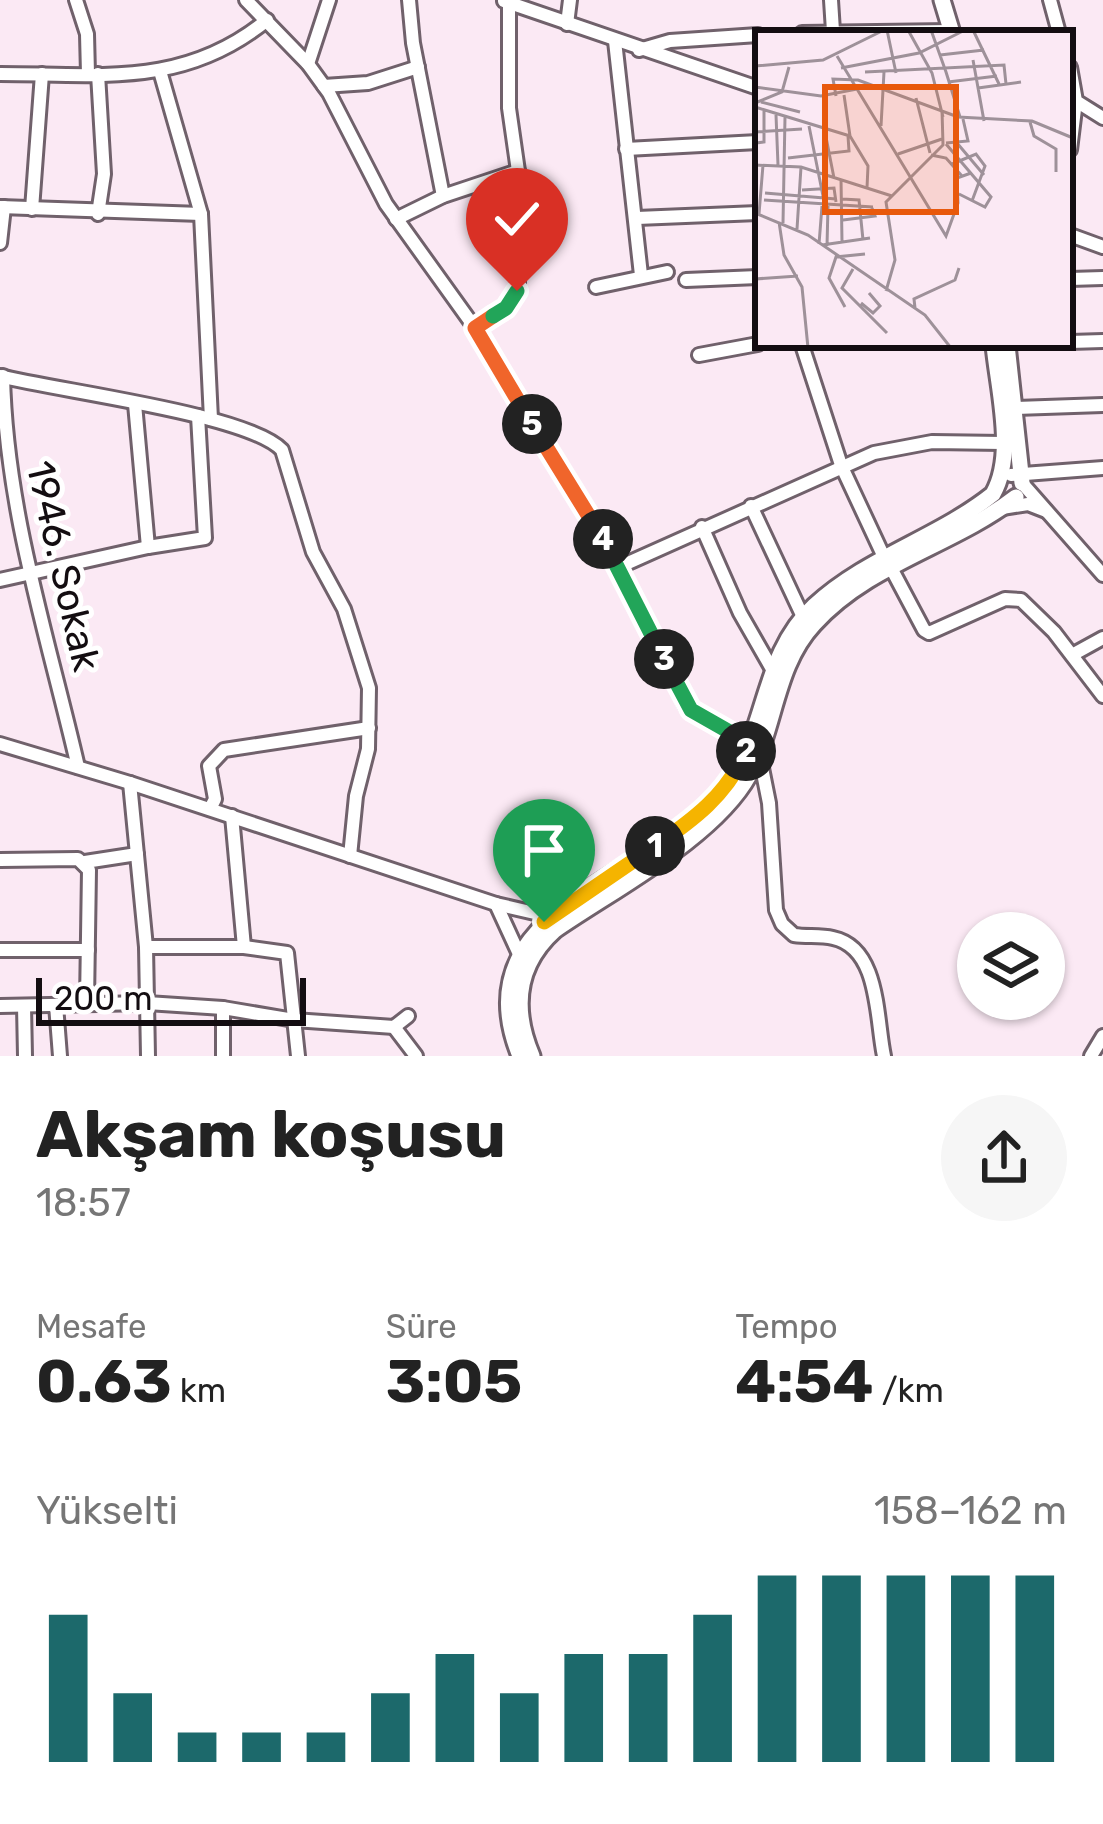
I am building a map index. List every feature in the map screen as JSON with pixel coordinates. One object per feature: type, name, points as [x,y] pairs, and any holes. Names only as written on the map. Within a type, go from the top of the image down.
[{"type":"main road","points":[[942,0],[950,30]]},
{"type":"main road","points":[[994,348],[1003,443],[1014,489]]},
{"type":"main road","points":[[1006,348],[1014,489]]},
{"type":"main road","points":[[754,748],[772,669],[803,617],[993,494],[1014,489]]},
{"type":"main road","points":[[520,1056],[507,999],[519,954],[535,931],[697,826],[754,748],[801,640],[826,612],[887,561],[1014,489]]},
{"type":"main road","points":[[532,1056],[520,1024],[521,984],[534,954],[559,919]]},
{"type":"street","points":[[76,0],[87,34],[104,174],[98,214]]},
{"type":"street","points":[[246,0],[324,86],[396,219],[475,328],[620,567],[686,706],[754,748],[769,803],[780,920],[798,936],[841,940],[863,961],[873,988],[884,1056]]},
{"type":"street","points":[[308,64],[328,0]]},
{"type":"street","points":[[409,0],[443,196]]},
{"type":"street","points":[[567,24],[570,0]]},
{"type":"street","points":[[831,0],[833,30]]},
{"type":"street","points":[[1050,0],[1058,30]]},
{"type":"street","points":[[475,328],[506,308],[517,291],[518,171],[509,108],[507,1],[755,87]]},
{"type":"street","points":[[0,74],[160,71],[222,52],[267,20]]},
{"type":"street","points":[[638,50],[670,41],[755,35]]},
{"type":"street","points":[[615,41],[641,275]]},
{"type":"street","points":[[324,86],[380,80],[418,67]]},
{"type":"street","points":[[0,580],[205,538],[201,214],[160,71]]},
{"type":"street","points":[[32,209],[42,74]]},
{"type":"street","points":[[1073,84],[1073,126]]},
{"type":"street","points":[[1076,101],[1103,118]]},
{"type":"street","points":[[626,149],[755,142]]},
{"type":"street","points":[[396,219],[443,196],[518,171]]},
{"type":"street","points":[[0,243],[2,207],[98,214],[201,214]]},
{"type":"street","points":[[637,218],[755,213]]},
{"type":"street","points":[[1073,236],[1103,247]]},
{"type":"street","points":[[596,287],[667,272]]},
{"type":"street","points":[[686,280],[755,277]]},
{"type":"street","points":[[1073,279],[1103,278]]},
{"type":"street","points":[[1073,342],[1103,341]]},
{"type":"street","points":[[699,355],[755,345]]},
{"type":"street","points":[[803,348],[841,465],[926,632],[935,633],[1016,598],[1054,632],[1103,696]]},
{"type":"street","points":[[1,376],[204,417],[269,439],[282,449],[313,552],[338,594],[366,672],[369,728],[350,856]]},
{"type":"street","name":"1946. Sokak","points":[[1,376],[4,461],[78,767]]},
{"type":"street","points":[[135,404],[148,547]]},
{"type":"street","points":[[1013,408],[1103,405]]},
{"type":"street","points":[[620,567],[841,465],[917,443],[1003,443]]},
{"type":"street","points":[[1014,489],[1103,468]]},
{"type":"street","points":[[1014,489],[1047,512],[1103,575]]},
{"type":"street","points":[[1014,489],[1047,512]]},
{"type":"street","points":[[751,506],[803,617]]},
{"type":"street","points":[[702,527],[740,613],[772,669]]},
{"type":"street","points":[[1072,655],[1103,638]]},
{"type":"street","points":[[210,809],[215,799],[209,766],[224,750],[369,728]]},
{"type":"street","points":[[0,745],[496,904],[559,919]]},
{"type":"street","points":[[130,783],[146,947],[148,1056]]},
{"type":"street","points":[[232,816],[244,947]]},
{"type":"street","points":[[0,860],[85,862],[137,854]]},
{"type":"street","points":[[85,862],[89,870],[87,1003]]},
{"type":"street","points":[[496,904],[519,954]]},
{"type":"street","points":[[146,947],[282,950],[290,957],[298,1056]]},
{"type":"street","points":[[0,950],[88,950]]},
{"type":"street","points":[[1,1003],[223,1007],[294,1020],[394,1027],[408,1016]]},
{"type":"street","points":[[56,1005],[60,1056]]},
{"type":"street","points":[[24,1006],[26,1056]]},
{"type":"street","points":[[223,1007],[223,1056]]},
{"type":"street","points":[[394,1027],[416,1056]]},
{"type":"street","points":[[1091,1056],[1103,1036]]},
{"type":"route","points":[[517,291],[506,308],[475,328],[620,567],[686,706],[749,743],[731,780],[693,821],[544,922]]}]
